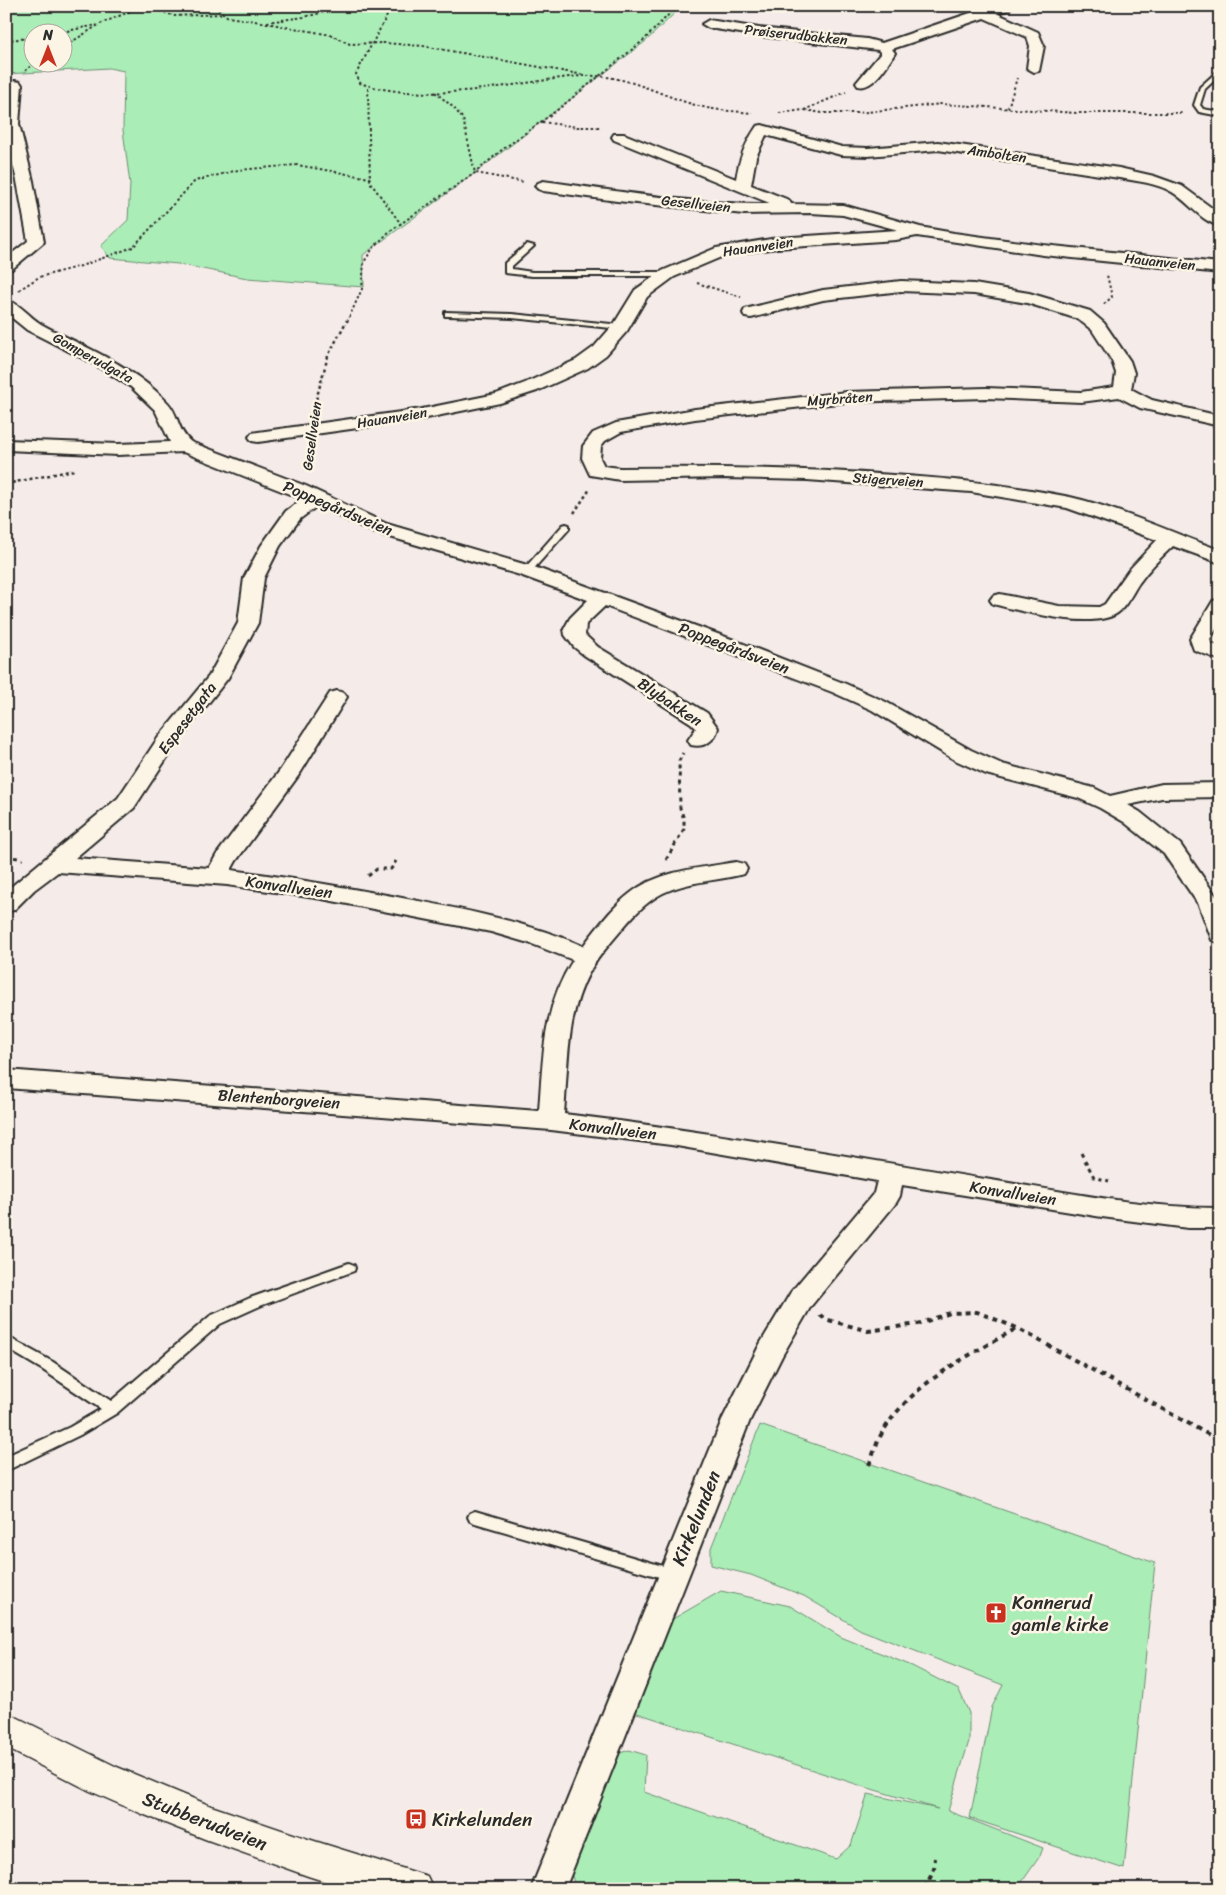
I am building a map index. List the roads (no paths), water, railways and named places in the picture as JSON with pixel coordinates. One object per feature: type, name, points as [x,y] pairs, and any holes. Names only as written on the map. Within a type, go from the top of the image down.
[{"type":"main road","name":"Stubberudveien","points":[[6,1729],[37,1747],[139,1795],[367,1883],[413,1889]]},
{"type":"street","name":"Prøiserudbakken","points":[[709,24],[759,32],[867,43],[883,47],[986,14],[1005,6]]},
{"type":"street","points":[[986,14],[1033,36],[1037,46],[1034,68]]},
{"type":"street","points":[[863,83],[888,54],[883,47]]},
{"type":"street","points":[[6,266],[36,242],[24,180],[11,130],[10,110],[14,85]]},
{"type":"street","name":"Ambolten","points":[[743,187],[746,159],[752,144],[762,129],[841,151],[868,152],[938,146],[1119,172],[1149,179],[1176,189],[1206,213],[1220,221]]},
{"type":"street","points":[[619,138],[784,203],[811,208]]},
{"type":"street","name":"Gesellveien","points":[[543,186],[744,209],[811,208],[843,210],[917,231]]},
{"type":"street","name":"Hauanveien","points":[[258,437],[422,414],[500,398],[531,387],[582,364],[600,351],[621,327],[641,294],[669,274],[722,251],[750,246],[917,231],[964,240],[1220,268]]},
{"type":"street","points":[[752,313],[848,291],[901,286],[933,286],[1001,293],[1047,303],[1084,315],[1104,333],[1121,361],[1125,373],[1122,391],[1146,404],[1220,421]]},
{"type":"street","name":"Gomperudgata","points":[[10,300],[33,326],[137,382],[163,408],[175,437],[185,446]]},
{"type":"street","name":"Myrbråten","points":[[597,471],[591,451],[592,446],[599,437],[616,428],[652,421],[785,403],[847,397],[986,393],[1082,397],[1122,391]]},
{"type":"street","points":[[6,445],[127,449],[165,449],[185,446]]},
{"type":"street","name":"Poppegårdsveien","points":[[185,446],[307,494],[380,528],[526,571],[839,688],[895,714],[964,755],[994,769],[1086,793],[1108,802],[1132,817],[1172,849],[1210,904],[1220,935]]},
{"type":"street","name":"Stigerveien","points":[[597,471],[640,474],[798,473],[971,486],[1070,503],[1220,557]]},
{"type":"street","name":"Espesetgata","points":[[6,905],[26,885],[54,864],[126,803],[166,742],[213,685],[248,623],[252,588],[262,562],[287,522],[302,507],[307,494]]},
{"type":"street","points":[[1000,600],[1079,616],[1105,613],[1111,610],[1132,579],[1154,552],[1171,538]]},
{"type":"street","name":"Blybakken","points":[[602,598],[577,622],[574,629],[575,635],[591,651],[699,718],[707,728],[706,733],[699,740]]},
{"type":"street","points":[[1220,605],[1200,639],[1201,646],[1220,654]]},
{"type":"street","points":[[216,877],[225,859],[290,772],[337,697]]},
{"type":"street","points":[[1108,802],[1162,791],[1220,790]]},
{"type":"street","name":"Konvallveien","points":[[54,864],[216,877],[328,892],[426,910],[508,928],[565,947],[587,957],[573,978],[565,1000],[559,1026],[551,1121],[671,1136],[891,1174],[1102,1207],[1188,1218],[1220,1218]]},
{"type":"street","points":[[587,957],[623,912],[637,898],[655,888],[685,878],[736,869]]},
{"type":"street","name":"Blentenborgveien","points":[[6,1079],[551,1121]]},
{"type":"street","name":"Kirkelunden","points":[[548,1889],[736,1420],[770,1352],[801,1299],[888,1196],[891,1174]]},
{"type":"lane","points":[[1218,114],[1201,111],[1198,105],[1202,88],[1220,71]]},
{"type":"lane","points":[[530,246],[508,265],[508,271],[532,274],[669,274]]},
{"type":"lane","points":[[448,314],[621,327]]},
{"type":"lane","points":[[526,571],[566,526]]},
{"type":"lane","points":[[6,1465],[112,1409],[215,1320],[255,1302],[350,1268]]},
{"type":"lane","points":[[6,1341],[48,1366],[112,1409]]},
{"type":"lane","points":[[475,1517],[673,1575]]},
{"type":"place","name":"Konnerud gamle kirke","points":[[996,1613]]},
{"type":"place","name":"Kirkelunden","points":[[416,1819]]}]
